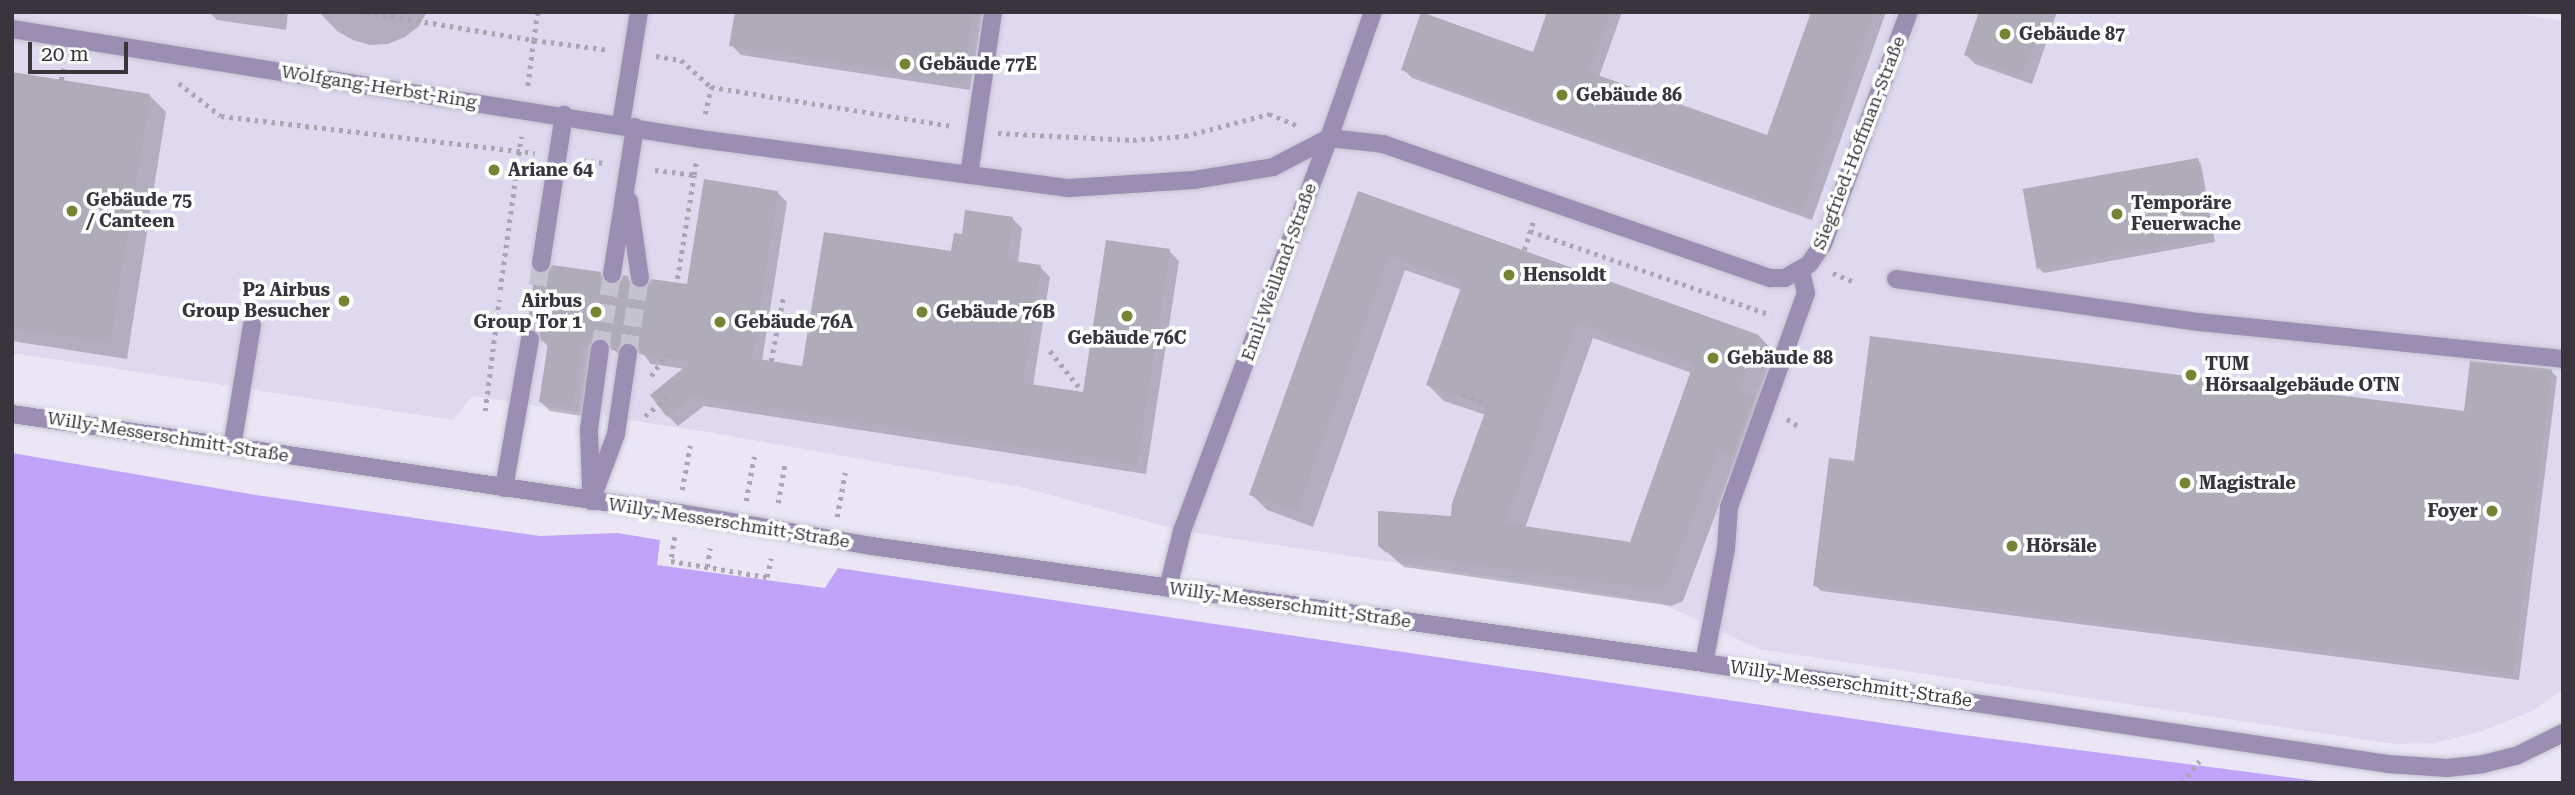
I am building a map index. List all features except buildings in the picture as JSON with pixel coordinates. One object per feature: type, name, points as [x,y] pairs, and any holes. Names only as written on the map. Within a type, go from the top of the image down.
[{"type":"street","points":[[612,274],[627,175],[632,52],[639,12]]},
{"type":"street","points":[[969,175],[993,12]]},
{"type":"street","name":"Emil-Weilland-Straße","points":[[1168,588],[1182,531],[1329,138],[1373,12]]},
{"type":"street","name":"Siegfried-Hoffman-Straße","points":[[1801,272],[1824,244],[1909,12]]},
{"type":"street","name":"Wolfgang-Herbst-Ring","points":[[12,29],[628,125],[700,139],[1069,188],[1194,180],[1273,167],[1329,138]]},
{"type":"street","points":[[541,263],[564,116]]},
{"type":"street","points":[[1329,138],[1383,144],[1771,278],[1785,278],[1801,272],[1806,293],[1728,507],[1726,548],[1704,663]]},
{"type":"street","points":[[627,175],[640,278]]},
{"type":"street","points":[[1896,279],[2199,323],[2563,359]]},
{"type":"street","points":[[232,447],[252,325]]},
{"type":"street","points":[[504,488],[530,339]]},
{"type":"street","points":[[591,501],[589,429],[600,349]]},
{"type":"street","points":[[591,501],[616,434],[628,353]]},
{"type":"street","name":"Willy-Messerschmitt-Straße","points":[[12,414],[872,546],[1704,663],[2388,764],[2447,768],[2483,764],[2516,756],[2563,733]]},
{"type":"path","points":[[366,12],[534,40],[681,60],[711,87],[975,130],[1024,136],[1133,140],[1185,135],[1269,114],[1329,138]]},
{"type":"path","points":[[500,290],[538,12]]},
{"type":"path","points":[[52,58],[78,62]]},
{"type":"path","points":[[61,79],[65,60]]},
{"type":"path","points":[[169,76],[221,116],[519,150],[627,175],[694,175]]},
{"type":"path","points":[[676,287],[711,87]]},
{"type":"path","points":[[1530,232],[1795,323]]},
{"type":"path","points":[[771,361],[783,298]]},
{"type":"path","points":[[485,411],[499,300]]},
{"type":"path","points":[[1050,351],[1079,387]]},
{"type":"path","points":[[644,417],[671,394]]},
{"type":"path","points":[[1463,394],[1488,404]]},
{"type":"path","points":[[746,502],[754,457]]},
{"type":"path","points":[[777,507],[785,463]]},
{"type":"path","points":[[837,518],[845,473]]},
{"type":"path","points":[[707,567],[710,548]]},
{"type":"path","points":[[671,561],[767,577],[771,558]]},
{"type":"shaded area","points":[[12,12],[2505,12],[2563,21],[2563,689],[2532,711],[2480,732],[2435,743],[2395,744],[1758,649],[1659,602],[1182,531],[1021,487],[707,432],[472,396],[453,420],[12,353]]},
{"type":"shaded area","points":[[12,453],[256,495],[540,536],[617,533],[660,540],[657,565],[825,588],[838,568],[1956,734],[2333,783],[12,783]]},
{"type":"tunnel","points":[[530,339],[541,263]]},
{"type":"tunnel","points":[[600,349],[612,274]]},
{"type":"tunnel","points":[[628,353],[640,278]]},
{"type":"place","name":"Gebäude 87","points":[[2005,34]]},
{"type":"place","name":"Gebäude 77E","points":[[905,64]]},
{"type":"place","name":"Gebäude 86","points":[[1562,95]]},
{"type":"place","name":"Ariane 64","points":[[494,170]]},
{"type":"place","name":"Gebäude 75 / Canteen","points":[[72,211]]},
{"type":"place","name":"Temporäre Feuerwache","points":[[2117,214]]},
{"type":"place","name":"Hensoldt","points":[[1509,275]]},
{"type":"place","name":"P2 Airbus Group Besucher","points":[[344,301]]},
{"type":"place","name":"Airbus Group Tor 1","points":[[596,312]]},
{"type":"place","name":"Gebäude 76B","points":[[922,312]]},
{"type":"place","name":"Gebäude 76C","points":[[1127,316]]},
{"type":"place","name":"Gebäude 76A","points":[[720,322]]},
{"type":"place","name":"Gebäude 88","points":[[1713,358]]},
{"type":"place","name":"TUM Hörsaalgebäude OTN","points":[[2191,375]]},
{"type":"place","name":"Magistrale","points":[[2185,483]]},
{"type":"place","name":"Foyer","points":[[2492,511]]},
{"type":"place","name":"Hörsäle","points":[[2012,546]]}]
